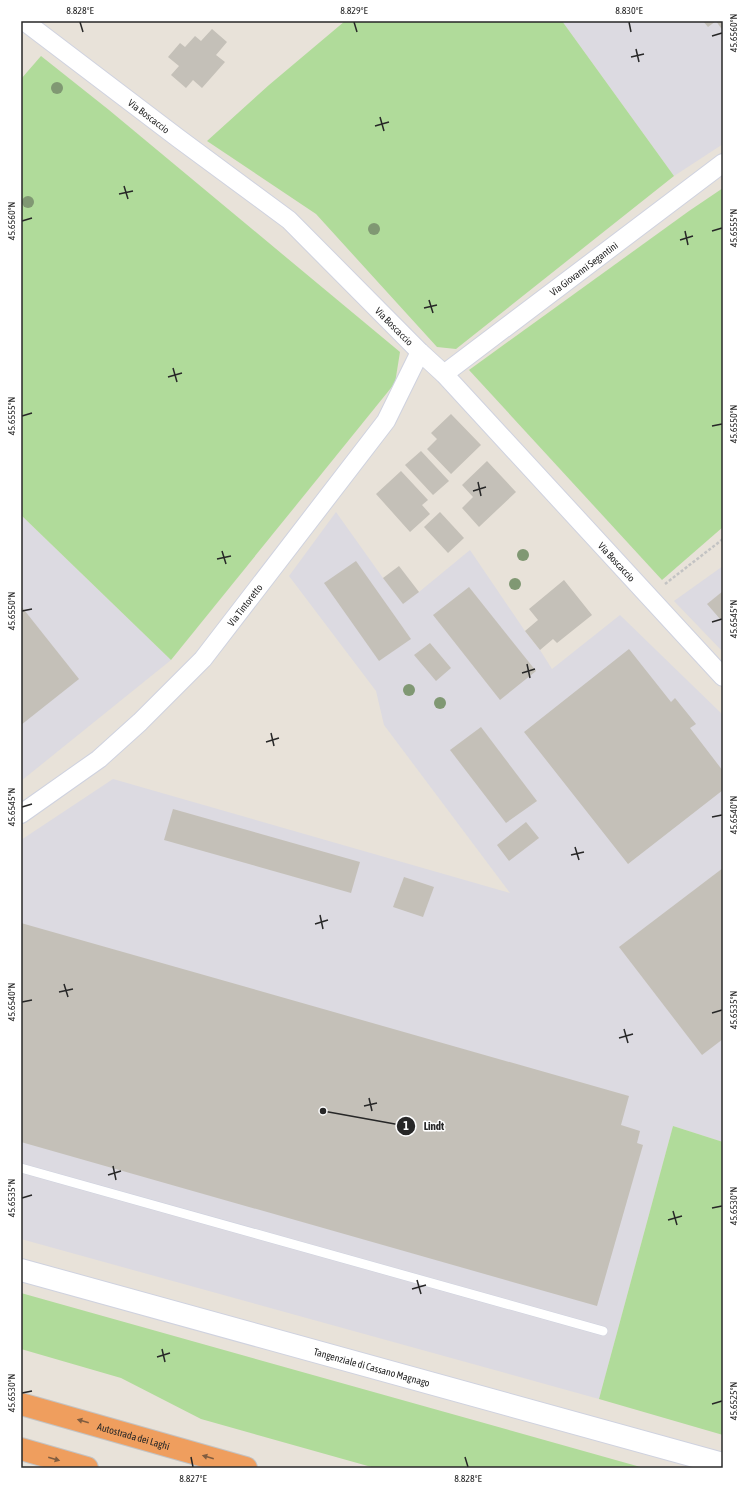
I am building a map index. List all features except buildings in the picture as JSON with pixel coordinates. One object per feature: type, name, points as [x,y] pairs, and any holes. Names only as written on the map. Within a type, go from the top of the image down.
[{"type":"highway","name":"Autostrada dei Laghi","points":[[21,1404],[246,1468]]},
{"type":"highway","points":[[21,1449],[87,1468]]},
{"type":"street","name":"Via Boscaccio","points":[[24,21],[289,220],[420,352],[444,374],[723,677]]},
{"type":"street","name":"Via Giovanni Segantini","points":[[444,374],[723,163]]},
{"type":"street","name":"Via Tintoretto","points":[[21,814],[99,759],[140,722],[203,659],[386,421],[420,352]]},
{"type":"street","name":"Tangenziale di Cassano Magnago","points":[[21,1270],[723,1464]]},
{"type":"lane","points":[[21,1168],[603,1331]]},
{"type":"path","points":[[649,596],[723,539]]},
{"type":"shaded area","points":[[562,21],[723,21],[723,144],[674,176]]},
{"type":"shaded area","points":[[336,512],[383,578],[419,592],[470,550],[552,669],[620,615],[723,715],[723,1142],[673,1126],[599,1399],[21,1239],[21,840],[113,779],[510,893],[384,725],[376,691],[289,576]]},
{"type":"shaded area","points":[[21,515],[171,660],[21,781]]},
{"type":"shaded area","points":[[723,566],[723,652],[674,601]]},
{"type":"green space","points":[[345,21],[562,21],[674,176],[456,349],[437,347],[316,214],[207,141],[269,85]]},
{"type":"green space","points":[[41,56],[109,110],[400,352],[395,383],[171,660],[21,515],[21,79]]},
{"type":"green space","points":[[723,188],[723,527],[662,580],[469,370]]},
{"type":"green space","points":[[673,1126],[723,1142],[723,1435],[599,1399]]},
{"type":"green space","points":[[21,1293],[644,1468],[375,1468],[201,1419],[121,1378],[21,1349]]},
{"type":"place","name":"Lindt","points":[[323,1111]]}]
